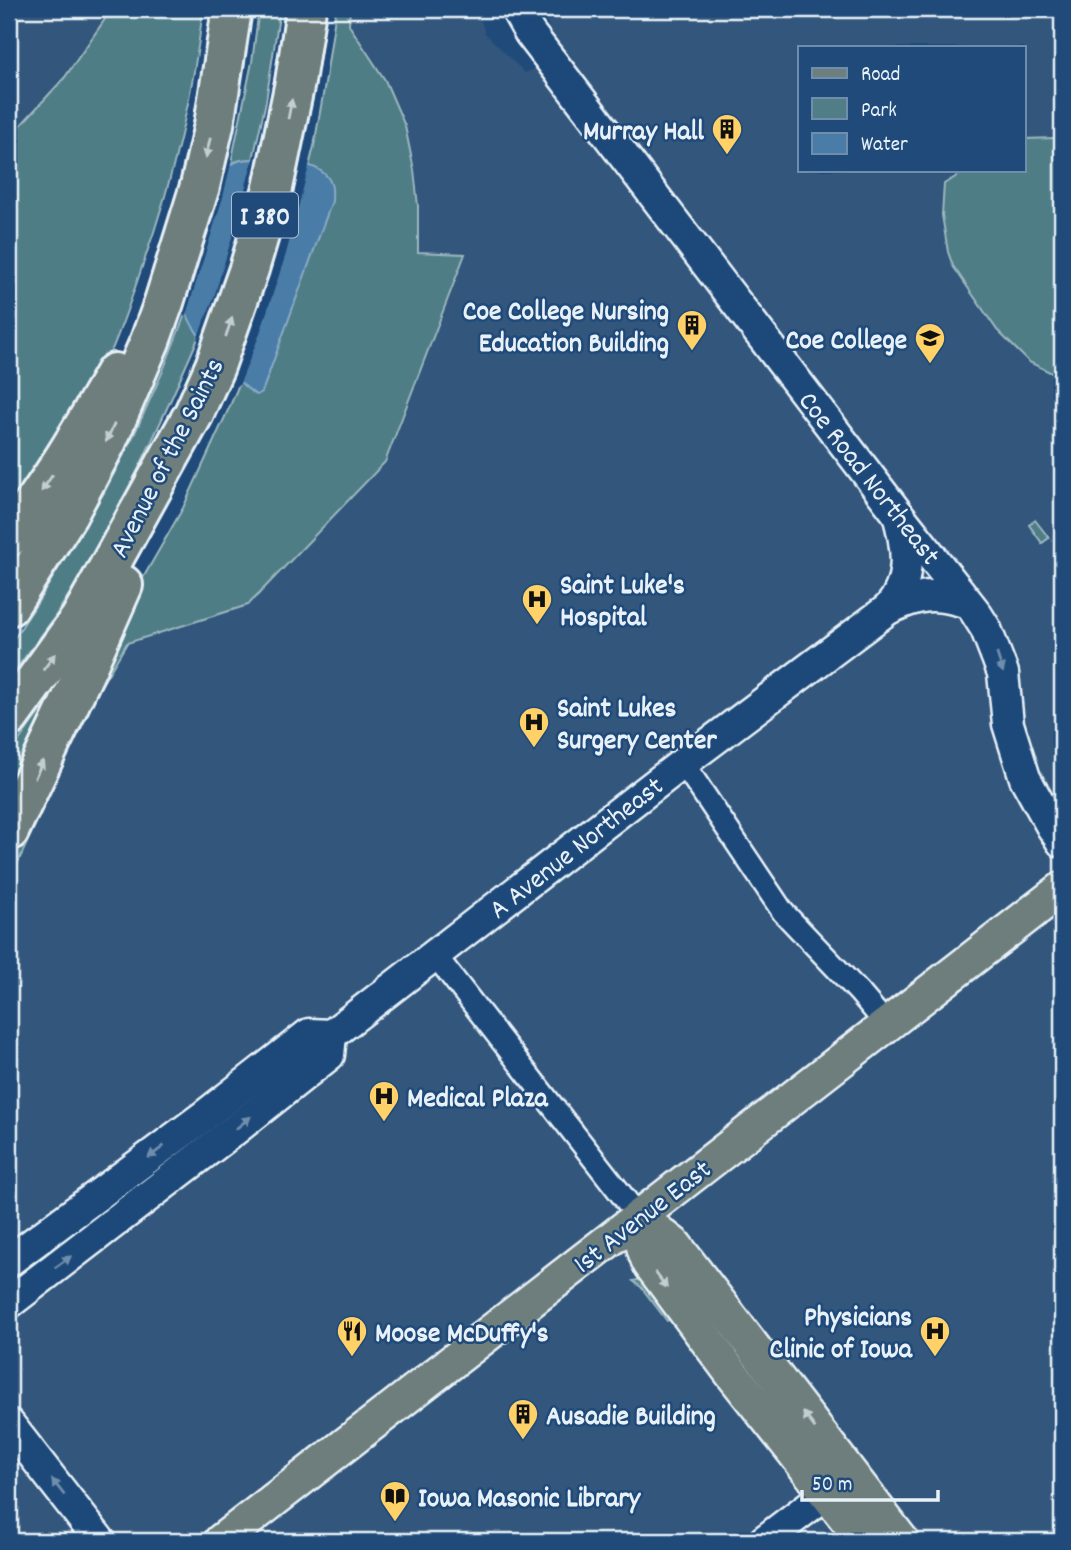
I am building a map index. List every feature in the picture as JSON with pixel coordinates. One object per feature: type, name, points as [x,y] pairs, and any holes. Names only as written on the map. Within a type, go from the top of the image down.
[{"type":"highway","name":"Avenue of the Saints","points":[[9,606],[68,514],[107,441],[164,302],[200,186],[214,125],[232,9]]},
{"type":"highway","name":"Avenue of the Saints","points":[[9,717],[80,618],[194,413],[215,366],[249,269],[273,188],[295,82],[306,9]]},
{"type":"highway","points":[[9,537],[59,466],[128,351],[164,302]]},
{"type":"highway","points":[[9,831],[86,670],[194,413]]},
{"type":"main road","name":"1st Avenue East","points":[[220,1541],[1062,889]]},
{"type":"main road","points":[[639,1217],[675,1245],[839,1484],[864,1541]]},
{"type":"main road","points":[[839,1484],[902,1541]]},
{"type":"street","name":"Coe Road Northeast","points":[[516,9],[529,32],[986,629],[1003,673],[1008,724],[1025,778],[1062,842]]},
{"type":"street","points":[[888,608],[901,589],[906,564],[907,550],[898,514]]},
{"type":"street","points":[[888,608],[917,597],[936,595],[949,596],[968,603]]},
{"type":"street","name":"A Avenue Northeast","points":[[9,1261],[309,1034],[331,1035],[888,608]]},
{"type":"street","points":[[683,763],[783,912],[887,1025]]},
{"type":"street","points":[[435,955],[639,1217]]},
{"type":"street","name":"A Avenue Northeast","points":[[9,1304],[328,1055],[331,1035]]},
{"type":"street","points":[[9,1424],[100,1541]]},
{"type":"street","points":[[764,1541],[839,1484]]},
{"type":"shaded area","points":[[9,9],[113,9],[65,77],[9,138]]},
{"type":"shaded area","points":[[350,9],[477,9],[485,33],[525,73],[552,61],[986,629],[1062,839],[1062,1541],[9,1541],[9,882],[93,699],[127,643],[338,169]]},
{"type":"shaded area","name":"Coe College","points":[[540,9],[1062,9],[1062,814],[1040,775],[1021,721],[1011,671],[562,54]]},
{"type":"green space","points":[[112,9],[203,9],[187,107],[163,204],[113,347],[77,414],[9,520],[9,138],[65,77]]},
{"type":"green space","points":[[259,9],[280,9],[266,101],[253,159],[231,163],[252,62]]},
{"type":"green space","points":[[336,9],[350,9],[349,25],[385,80],[405,126],[418,206],[418,252],[465,254],[385,462],[248,605],[127,643],[93,699],[9,882],[9,853],[123,613],[183,508],[259,336],[301,199],[314,146]]},
{"type":"green space","points":[[1055,138],[1062,144],[1062,378],[1029,362],[997,330],[953,266],[942,215],[944,184],[964,172],[1026,172],[1026,139]]},
{"type":"green space","points":[[186,312],[199,336],[150,444],[96,550],[54,618],[9,678],[9,646],[105,491],[134,435]]},
{"type":"green space","points":[[1035,520],[1049,538],[1042,543],[1029,525]]},
{"type":"green space","points":[[67,675],[9,812],[9,754]]},
{"type":"green space","points":[[642,1279],[673,1317],[667,1321],[641,1287],[633,1281]]},
{"type":"water","points":[[241,160],[298,163],[319,170],[327,176],[332,192],[332,201],[262,392],[257,395],[234,376],[207,346],[192,325],[184,306],[226,166]]},
{"type":"pier","points":[[254,155],[310,162],[286,254],[239,386],[197,339],[214,297]]},
{"type":"pier","points":[[232,159],[223,197],[185,318],[181,306],[224,163]]},
{"type":"place","name":"Murray Hall","points":[[727,156]]},
{"type":"place","name":"Coe College Nursing Education Building","points":[[692,352]]},
{"type":"place","name":"Coe College","points":[[930,365]]},
{"type":"place","name":"Saint Luke's Hospital","points":[[537,626]]},
{"type":"place","name":"Saint Lukes Surgery Center","points":[[534,749]]},
{"type":"place","name":"Medical Plaza","points":[[384,1123]]},
{"type":"place","name":"Moose McDuffy's","points":[[352,1358]]},
{"type":"place","name":"Physicians Clinic of Iowa","points":[[935,1358]]},
{"type":"place","name":"Ausadie Building","points":[[523,1441]]},
{"type":"place","name":"Iowa Masonic Library","points":[[395,1523]]}]
